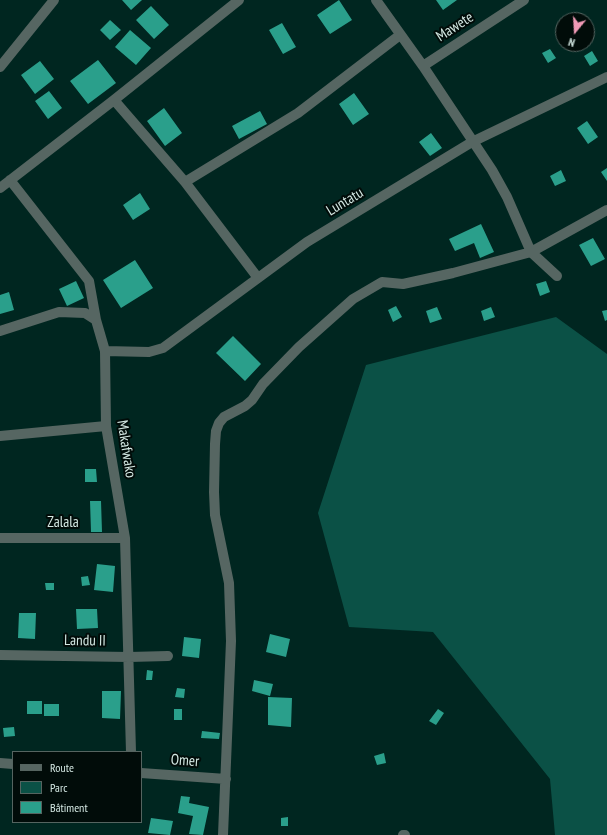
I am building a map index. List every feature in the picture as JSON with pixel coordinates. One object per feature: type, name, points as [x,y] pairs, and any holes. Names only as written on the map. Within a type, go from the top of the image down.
[{"type":"street","points":[[0,67],[54,0]]},
{"type":"street","points":[[0,188],[114,100],[239,0]]},
{"type":"street","points":[[376,0],[423,66],[492,170],[507,197],[531,252],[557,276]]},
{"type":"street","name":"Mawete","points":[[423,66],[524,0]]},
{"type":"street","points":[[185,182],[298,113],[400,35]]},
{"type":"street","name":"Luntatu","points":[[105,351],[149,352],[163,348],[307,242],[472,142],[607,77]]},
{"type":"street","points":[[114,100],[185,182],[258,278]]},
{"type":"street","name":"Makafwako","points":[[10,180],[89,281],[96,320],[105,351],[106,426],[125,538],[131,751]]},
{"type":"street","points":[[223,835],[231,641],[229,584],[215,515],[215,444],[216,431],[219,423],[224,417],[245,406],[252,400],[263,384],[299,347],[353,299],[382,282],[403,284],[453,273],[531,252],[607,210]]},
{"type":"street","points":[[0,331],[59,312],[84,312],[96,320]]},
{"type":"street","points":[[0,436],[106,426]]},
{"type":"street","name":"Zalala","points":[[0,538],[125,538]]},
{"type":"street","name":"Landu II","points":[[0,655],[128,657],[168,656]]},
{"type":"street","points":[[0,763],[12,764]]},
{"type":"street","name":"Omer","points":[[142,773],[226,779]]},
{"type":"green space","points":[[556,317],[607,354],[607,835],[555,835],[550,779],[433,632],[349,627],[318,513],[366,365]]},
{"type":"building","points":[[122,0],[142,0],[131,10]]},
{"type":"building","points":[[339,0],[352,20],[330,34],[317,15]]},
{"type":"building","points":[[436,0],[457,0],[443,10]]},
{"type":"building","points":[[151,6],[169,25],[154,39],[136,20]]},
{"type":"building","points":[[110,20],[121,30],[110,40],[100,30]]},
{"type":"building","points":[[282,23],[296,47],[283,54],[269,30]]},
{"type":"building","points":[[130,30],[151,48],[136,65],[115,47]]},
{"type":"building","points":[[550,49],[556,58],[548,63],[542,53]]},
{"type":"building","points":[[593,52],[598,61],[590,66],[584,56]]},
{"type":"building","points":[[98,60],[116,83],[88,104],[70,81]]},
{"type":"building","points":[[40,61],[54,79],[35,94],[21,75]]},
{"type":"building","points":[[49,91],[62,108],[48,119],[35,101]]},
{"type":"building","points":[[354,93],[369,114],[353,125],[339,104]]},
{"type":"building","points":[[164,108],[182,133],[165,146],[147,121]]},
{"type":"building","points":[[260,111],[267,124],[239,139],[232,126]]},
{"type":"building","points":[[587,121],[598,137],[588,144],[577,128]]},
{"type":"building","points":[[431,133],[442,148],[430,156],[419,142]]},
{"type":"building","points":[[607,168],[607,181],[601,172]]},
{"type":"building","points":[[561,170],[566,181],[555,186],[550,176]]},
{"type":"building","points":[[140,193],[150,209],[133,220],[123,205]]},
{"type":"building","points":[[481,224],[494,252],[480,258],[474,243],[455,251],[449,239]]},
{"type":"building","points":[[593,238],[605,259],[591,266],[579,245]]},
{"type":"building","points":[[135,260],[153,288],[121,308],[103,280]]},
{"type":"building","points":[[76,281],[84,298],[67,306],[59,289]]},
{"type":"building","points":[[546,281],[550,292],[540,296],[536,284]]},
{"type":"building","points":[[9,292],[14,310],[0,314],[0,295]]},
{"type":"building","points":[[396,306],[402,317],[393,322],[388,310]]},
{"type":"building","points":[[437,307],[442,319],[430,323],[426,311]]},
{"type":"building","points":[[491,307],[495,317],[484,321],[481,311]]},
{"type":"building","points":[[607,310],[607,320],[605,321],[602,311]]},
{"type":"building","points":[[233,336],[261,364],[245,381],[216,353]]},
{"type":"building","points":[[85,469],[96,469],[97,482],[85,482]]},
{"type":"building","points":[[90,501],[101,501],[102,532],[91,532]]},
{"type":"building","points":[[97,564],[115,566],[113,592],[94,590]]},
{"type":"building","points":[[88,576],[90,585],[82,586],[81,577]]},
{"type":"building","points":[[45,583],[54,583],[54,590],[46,590]]},
{"type":"building","points":[[76,609],[97,609],[98,628],[77,629]]},
{"type":"building","points":[[19,613],[36,613],[35,639],[18,638]]},
{"type":"building","points":[[270,634],[290,639],[286,657],[266,652]]},
{"type":"building","points":[[184,637],[201,639],[199,658],[182,656]]},
{"type":"building","points":[[147,670],[153,671],[152,680],[146,680]]},
{"type":"building","points":[[254,680],[273,684],[270,696],[252,691]]},
{"type":"building","points":[[177,688],[185,689],[184,698],[175,697]]},
{"type":"building","points":[[102,691],[121,691],[120,719],[102,718]]},
{"type":"building","points":[[268,697],[292,698],[291,727],[268,725]]},
{"type":"building","points":[[27,701],[42,701],[42,714],[27,714]]},
{"type":"building","points":[[44,704],[59,704],[59,716],[44,716]]},
{"type":"building","points":[[174,709],[182,709],[182,720],[174,720]]},
{"type":"building","points":[[438,709],[444,713],[436,725],[429,721]]},
{"type":"building","points":[[14,727],[15,736],[4,737],[3,728]]},
{"type":"building","points":[[202,731],[220,733],[219,739],[201,738]]},
{"type":"building","points":[[384,753],[386,763],[377,765],[374,756]]},
{"type":"building","points":[[181,796],[190,797],[189,803],[209,807],[203,835],[189,834],[193,816],[178,813]]},
{"type":"building","points":[[288,817],[288,826],[281,826],[281,818]]},
{"type":"building","points":[[151,818],[173,821],[170,835],[148,833]]}]
